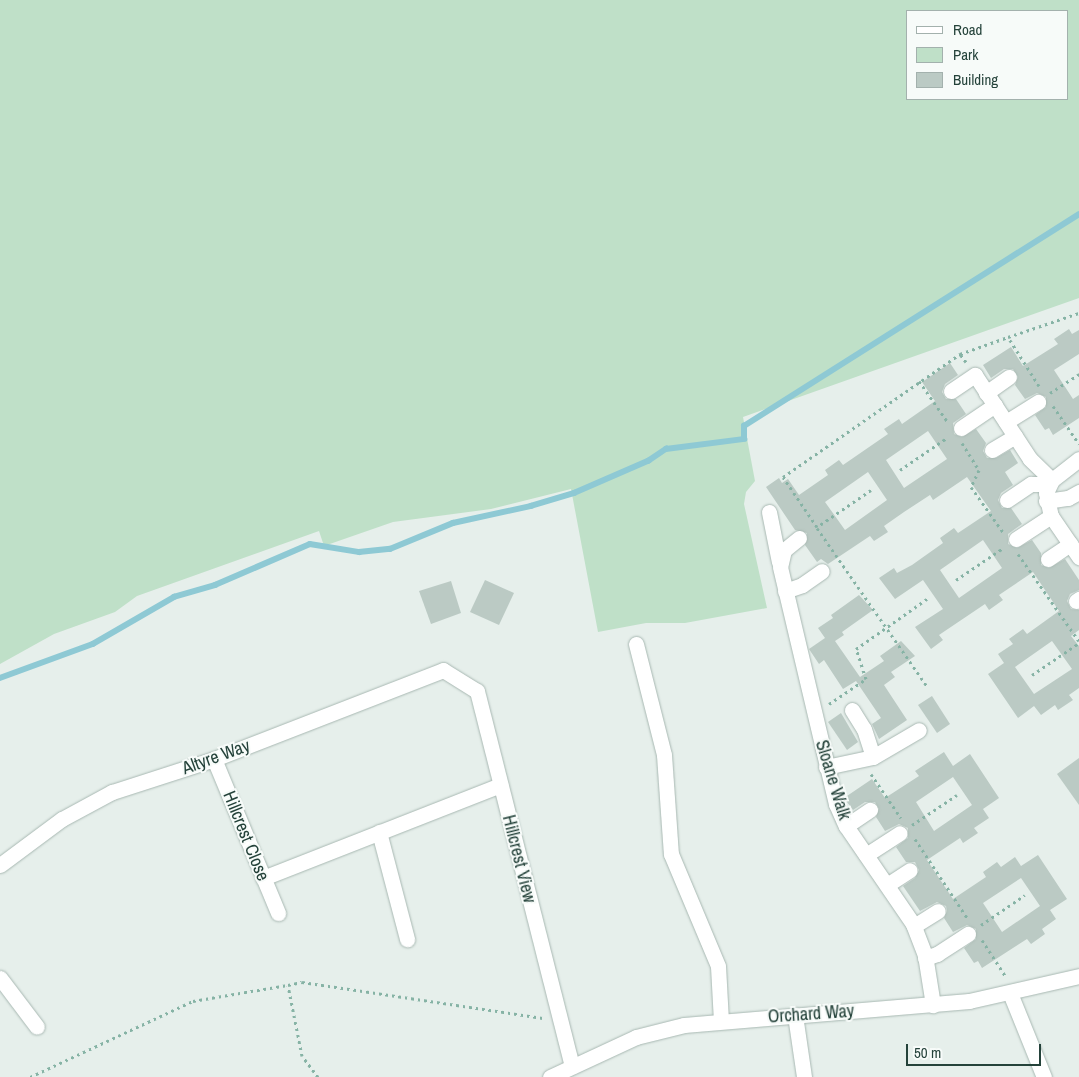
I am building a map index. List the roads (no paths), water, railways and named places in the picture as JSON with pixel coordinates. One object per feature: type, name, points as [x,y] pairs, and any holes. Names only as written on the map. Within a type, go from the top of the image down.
[{"type":"street","points":[[952,391],[975,376],[1030,459],[1050,482]]},
{"type":"street","points":[[961,428],[1009,377]]},
{"type":"street","points":[[1006,422],[1045,400]]},
{"type":"street","points":[[992,450],[1015,436]]},
{"type":"street","points":[[1007,500],[1031,484],[1050,482],[1079,459]]},
{"type":"street","points":[[1048,559],[1075,549],[1051,516],[1046,501],[1050,482]]},
{"type":"street","points":[[1046,501],[1068,498],[1079,492]]},
{"type":"street","name":"Sloane Walk","points":[[769,512],[785,591],[836,804],[846,826],[914,926],[925,958],[933,1005]]},
{"type":"street","points":[[1016,539],[1051,516]]},
{"type":"street","points":[[780,566],[784,550],[799,538]]},
{"type":"street","points":[[785,591],[802,585],[822,571]]},
{"type":"street","points":[[636,644],[664,755],[671,854],[718,966],[721,1021]]},
{"type":"street","name":"Altyre Way","points":[[2,859],[62,819],[112,792],[214,759],[443,670]]},
{"type":"street","name":"Hillcrest View","points":[[443,670],[477,691],[572,1066]]},
{"type":"street","points":[[852,710],[864,730],[869,758]]},
{"type":"street","points":[[826,767],[869,758],[919,730]]},
{"type":"street","name":"Hillcrest Close","points":[[214,759],[278,913]]},
{"type":"street","points":[[263,878],[500,785]]},
{"type":"street","points":[[846,826],[870,810]]},
{"type":"street","points":[[866,855],[905,829]]},
{"type":"street","points":[[379,832],[407,939]]},
{"type":"street","points":[[887,885],[910,870]]},
{"type":"street","points":[[914,926],[938,911]]},
{"type":"street","points":[[925,958],[937,954],[973,930]]},
{"type":"street","name":"Orchard Way","points":[[550,1077],[651,1032],[721,1021],[933,1005],[1010,988],[1079,976]]},
{"type":"street","points":[[0,978],[37,1027]]},
{"type":"street","points":[[1010,988],[1044,1077]]},
{"type":"street","points":[[795,1016],[804,1077]]},
{"type":"waterway","points":[[0,678],[93,644],[174,597],[215,585],[310,544],[359,552],[390,549],[453,523],[531,506],[574,493],[648,461],[666,449],[744,439],[744,426],[1079,214]]}]
